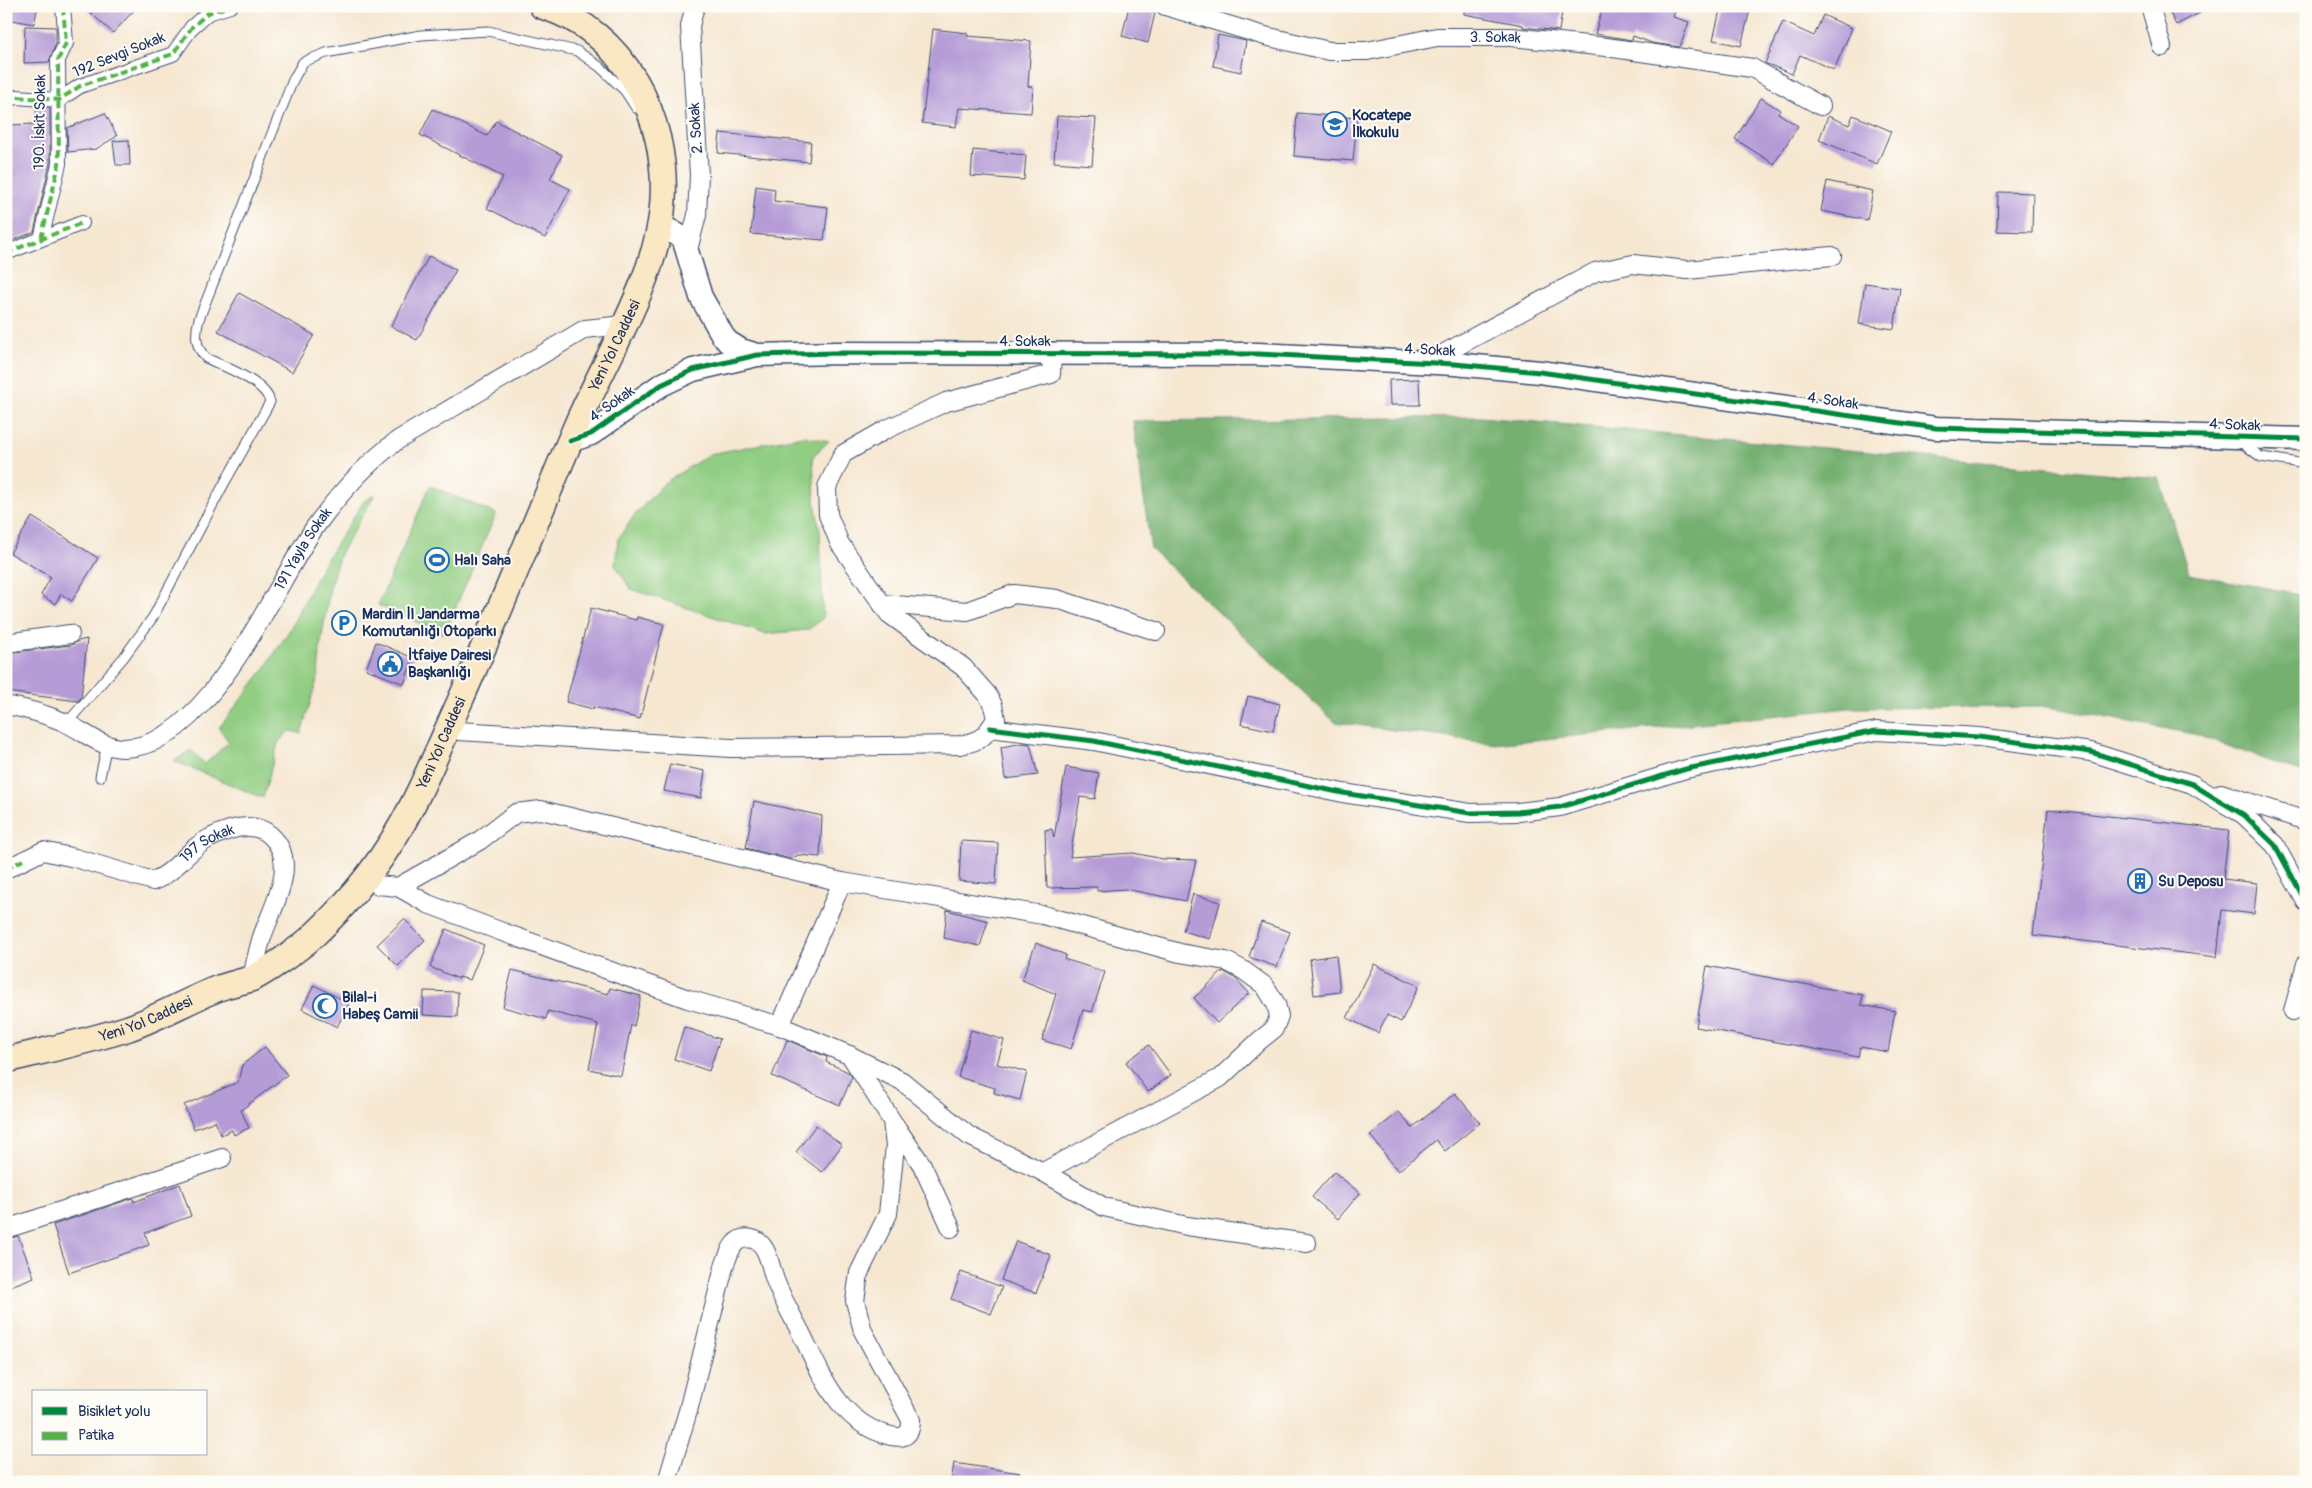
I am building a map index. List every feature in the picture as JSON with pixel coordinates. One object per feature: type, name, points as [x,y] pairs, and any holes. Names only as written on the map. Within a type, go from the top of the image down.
[{"type":"main road","name":"Yeni Yol Caddesi","points":[[6,1073],[137,1037],[172,1024],[252,987],[293,962],[328,937],[388,886],[426,808],[459,731],[581,437],[655,247],[665,230],[664,176],[659,138],[644,93],[625,66],[601,40],[580,24],[542,6]]},
{"type":"main road","name":"Yeni Yol Caddesi","points":[[6,1060],[127,1028],[173,1010],[219,988],[252,978],[309,940],[356,892],[413,805],[581,437],[646,302],[665,230],[675,174],[672,147],[660,101],[640,65],[627,48],[589,13],[577,6]]},
{"type":"street","name":"190. İskit Sokak","points":[[41,239],[59,164],[58,60],[66,43],[63,6]]},
{"type":"street","name":"192 Sevgi Sokak","points":[[59,100],[80,86],[173,54],[192,28],[208,13],[230,6]]},
{"type":"street","name":"2. Sokak","points":[[688,250],[697,215],[699,175],[690,26],[695,6]]},
{"type":"street","name":"3. Sokak","points":[[1165,6],[1266,36],[1330,51],[1368,51],[1437,37],[1512,37],[1606,47],[1752,68],[1821,106]]},
{"type":"street","points":[[2150,6],[2162,47]]},
{"type":"street","points":[[6,100],[16,97],[59,100]]},
{"type":"street","points":[[6,253],[82,223]]},
{"type":"street","name":"2. Sokak","points":[[665,230],[683,238],[701,297],[723,336],[728,342],[741,350],[757,355]]},
{"type":"street","points":[[1426,363],[1595,272],[1633,264],[1687,270],[1832,256]]},
{"type":"street","name":"191 Yayla Sokak","points":[[6,705],[40,712],[67,723],[98,742],[130,747],[153,741],[183,723],[198,709],[242,650],[315,528],[354,478],[377,455],[553,346],[585,329],[624,325]]},
{"type":"street","points":[[459,731],[731,748],[960,745],[973,743],[985,736],[996,719],[993,705],[987,694],[963,666],[889,614],[840,544],[828,515],[827,487],[843,454],[885,430],[946,402],[1051,374],[1052,354]]},
{"type":"street","name":"4. Sokak","points":[[581,437],[670,379],[706,366],[757,355],[1258,354],[1426,363],[1540,372],[1936,428],[2306,439]]},
{"type":"street","points":[[882,604],[967,611],[1014,594],[1057,599],[1156,631]]},
{"type":"street","points":[[6,642],[70,634]]},
{"type":"street","points":[[990,728],[1094,741],[1343,793],[1470,813],[1518,812],[1560,807],[1686,769],[1876,731],[1979,737],[2091,752],[2306,821]]},
{"type":"street","points":[[2192,784],[2244,815],[2275,845],[2306,902]]},
{"type":"street","points":[[388,886],[479,841],[516,813],[541,810],[842,882],[1043,915],[1180,952],[1226,961],[1244,970],[1265,986],[1276,1004],[1279,1016],[1274,1029],[1220,1078],[1043,1172]]},
{"type":"street","name":"197 Sokak","points":[[6,869],[43,851],[75,858],[153,881],[164,877],[208,839],[244,826],[256,827],[267,832],[278,841],[283,856],[284,875],[279,895],[262,937],[252,978]]},
{"type":"street","points":[[780,1026],[842,882]]},
{"type":"street","points":[[388,886],[428,904],[498,930],[688,999],[780,1026],[850,1055],[902,1081],[969,1136],[1043,1172],[1104,1207],[1187,1226],[1307,1244]]},
{"type":"street","points":[[2293,1011],[2306,964]]},
{"type":"street","points":[[850,1055],[922,1165],[951,1228]]},
{"type":"street","points":[[667,1482],[688,1411],[724,1267],[732,1245],[740,1239],[752,1239],[762,1245],[775,1281],[830,1392],[847,1413],[863,1424],[885,1435],[901,1438],[907,1436],[911,1428],[911,1420],[863,1331],[855,1301],[859,1273],[888,1214],[895,1146],[892,1121]]},
{"type":"street","points":[[6,1229],[222,1158]]},
{"type":"lane","points":[[67,723],[124,657],[153,616],[270,402],[269,396],[260,387],[206,358],[200,352],[196,340],[196,330],[198,319],[293,80],[303,62],[326,53],[421,36],[488,31],[577,51],[600,67],[625,91],[651,130],[659,138]]},
{"type":"lane","points":[[2233,437],[2262,457],[2306,464]]},
{"type":"lane","points":[[100,777],[107,744]]},
{"type":"green space","points":[[1481,417],[2159,478],[2189,574],[2306,595],[2306,774],[2194,734],[2050,707],[1849,708],[1495,744],[1335,722],[1151,549],[1133,421]]},
{"type":"green space","points":[[803,436],[829,441],[813,456],[815,503],[820,531],[823,618],[808,630],[765,634],[631,589],[615,565],[618,539],[634,516],[664,483],[710,454]]},
{"type":"green space","name":"Halı Saha","points":[[430,486],[496,514],[444,634],[378,605]]},
{"type":"green space","points":[[375,494],[340,554],[331,582],[320,648],[318,677],[301,733],[289,731],[278,743],[263,798],[174,761],[191,750],[205,764],[229,742],[219,728],[263,671],[289,631],[324,563],[364,501]]},
{"type":"building","points":[[6,6],[38,6],[34,24],[6,19]]},
{"type":"building","points":[[83,6],[138,6],[113,33]]},
{"type":"building","points":[[1129,6],[1155,13],[1148,43],[1122,36]]},
{"type":"building","points":[[1464,6],[1563,6],[1559,31],[1523,27],[1523,25],[1464,14]]},
{"type":"building","points":[[1603,6],[1677,6],[1673,17],[1689,22],[1680,47],[1652,43],[1633,36],[1632,40],[1595,34]]},
{"type":"building","points":[[1721,6],[1751,6],[1741,46],[1713,40]]},
{"type":"building","points":[[2166,6],[2213,6],[2176,25]]},
{"type":"building","points":[[1823,15],[1852,28],[1834,70],[1800,55],[1792,74],[1765,63],[1783,22],[1814,36]]},
{"type":"building","points":[[25,26],[56,27],[56,43],[49,62],[24,63]]},
{"type":"building","points":[[933,29],[967,33],[967,36],[1031,41],[1028,86],[1033,87],[1031,113],[959,108],[956,127],[922,123]]},
{"type":"building","points":[[1218,35],[1246,41],[1241,72],[1213,66]]},
{"type":"building","points":[[1761,98],[1780,110],[1778,113],[1798,126],[1774,164],[1735,139]]},
{"type":"building","points":[[36,107],[50,108],[50,163],[34,232],[6,243],[6,135],[10,134],[9,125],[37,124]]},
{"type":"building","points":[[433,109],[487,136],[496,121],[562,155],[550,179],[570,189],[545,238],[487,208],[503,177],[420,135]]},
{"type":"building","points":[[105,113],[117,136],[96,149],[68,152],[67,128]]},
{"type":"building","points":[[1297,113],[1357,118],[1353,161],[1294,156]]},
{"type":"building","points":[[1853,115],[1891,131],[1877,164],[1819,140],[1828,116],[1849,125]]},
{"type":"building","points":[[1057,116],[1096,118],[1092,165],[1054,162]]},
{"type":"building","points":[[720,133],[811,142],[809,162],[718,153]]},
{"type":"building","points":[[129,140],[130,165],[116,165],[113,141]]},
{"type":"building","points":[[973,150],[1026,155],[1024,180],[971,176]]},
{"type":"building","points":[[1827,181],[1873,191],[1867,220],[1821,211]]},
{"type":"building","points":[[756,186],[775,189],[774,201],[828,207],[824,240],[751,234]]},
{"type":"building","points":[[1998,192],[2033,193],[2032,232],[1997,231]]},
{"type":"building","points":[[429,256],[456,270],[417,340],[391,326]]},
{"type":"building","points":[[1865,283],[1900,288],[1894,329],[1859,324]]},
{"type":"building","points":[[239,293],[314,335],[292,372],[218,331]]},
{"type":"building","points":[[1419,379],[1420,405],[1390,405],[1389,380]]},
{"type":"building","points":[[32,517],[98,558],[72,601],[61,594],[55,604],[41,595],[51,577],[10,553]]},
{"type":"building","points":[[591,608],[636,620],[637,617],[664,624],[640,719],[566,702]]},
{"type":"building","points":[[87,639],[81,698],[78,701],[6,692],[6,653],[71,645]]},
{"type":"building","name":"İtfaiye Dairesi Başkanlığı","points":[[376,642],[413,658],[404,684],[366,669]]},
{"type":"building","points":[[1248,696],[1280,704],[1273,731],[1241,724]]},
{"type":"building","points":[[1024,743],[1030,744],[1038,775],[1005,779],[1001,747]]},
{"type":"building","points":[[670,764],[705,771],[701,798],[664,791]]},
{"type":"building","points":[[1066,767],[1099,773],[1095,799],[1080,797],[1070,857],[1133,853],[1163,859],[1196,860],[1186,901],[1125,889],[1097,891],[1097,887],[1047,888],[1045,830],[1052,829],[1054,838]]},
{"type":"building","points":[[754,801],[822,816],[820,857],[798,855],[791,859],[746,848]]},
{"type":"building","name":"Su Deposu","points":[[2048,809],[2229,830],[2223,879],[2257,883],[2254,914],[2222,910],[2217,957],[2033,935]]},
{"type":"building","points":[[961,841],[998,843],[996,884],[959,881]]},
{"type":"building","points":[[1193,894],[1220,902],[1210,939],[1183,931]]},
{"type":"building","points":[[947,910],[988,921],[980,946],[944,938]]},
{"type":"building","points":[[404,919],[425,940],[398,966],[377,945]]},
{"type":"building","points":[[1261,922],[1290,932],[1277,967],[1249,957]]},
{"type":"building","points":[[446,929],[484,945],[470,980],[459,977],[459,979],[430,967]]},
{"type":"building","points":[[1036,943],[1066,955],[1064,959],[1105,972],[1092,1012],[1083,1010],[1071,1049],[1042,1040],[1056,994],[1022,980]]},
{"type":"building","points":[[1336,955],[1340,992],[1314,995],[1310,959]]},
{"type":"building","points":[[1374,964],[1419,986],[1401,1022],[1387,1015],[1378,1033],[1347,1018]]},
{"type":"building","points":[[1707,966],[1863,995],[1861,1005],[1895,1011],[1888,1052],[1860,1047],[1858,1057],[1696,1027]]},
{"type":"building","points":[[512,970],[608,994],[610,988],[641,996],[634,1026],[631,1025],[621,1076],[589,1069],[598,1024],[548,1011],[546,1019],[503,1007]]},
{"type":"building","points":[[1223,971],[1235,978],[1249,993],[1217,1023],[1194,998]]},
{"type":"building","name":"Bilal-i Habeş Camii","points":[[314,985],[349,1003],[337,1027],[302,1009]]},
{"type":"building","points":[[424,991],[458,992],[457,1017],[423,1015]]},
{"type":"building","points":[[684,1027],[720,1039],[709,1071],[674,1059]]},
{"type":"building","points":[[971,1030],[1004,1040],[997,1064],[1027,1072],[1020,1100],[994,1093],[995,1088],[958,1077]]},
{"type":"building","points":[[787,1040],[827,1057],[826,1062],[848,1072],[852,1077],[840,1105],[772,1076]]},
{"type":"building","points":[[1149,1045],[1171,1075],[1148,1092],[1126,1062]]},
{"type":"building","points":[[265,1047],[287,1075],[241,1110],[249,1128],[234,1135],[232,1130],[221,1135],[215,1121],[194,1129],[184,1105],[238,1082],[242,1065]]},
{"type":"building","points":[[1455,1093],[1480,1123],[1445,1151],[1436,1140],[1398,1171],[1370,1135],[1399,1112],[1412,1128]]},
{"type":"building","points":[[816,1125],[842,1145],[822,1172],[796,1152]]},
{"type":"building","points":[[1334,1172],[1360,1193],[1338,1219],[1312,1197]]},
{"type":"building","points":[[180,1184],[191,1216],[145,1233],[149,1245],[69,1273],[53,1225],[133,1198],[134,1202]]},
{"type":"building","points":[[18,1236],[34,1277],[6,1288],[6,1240]]},
{"type":"building","points":[[1016,1241],[1051,1255],[1036,1293],[1001,1280]]},
{"type":"building","points":[[961,1272],[1002,1287],[991,1314],[951,1299]]},
{"type":"building","points":[[954,1463],[1020,1473],[1019,1482],[951,1482]]},
{"type":"marked path","points":[[41,239],[59,164],[58,60],[66,43],[63,6]]},
{"type":"marked path","points":[[6,100],[16,97],[59,100],[80,86],[173,54],[192,27],[208,13],[230,6]]},
{"type":"marked path","points":[[6,253],[82,223]]},
{"type":"marked path","points":[[6,869],[23,860]]},
{"type":"cycle path","points":[[570,441],[591,434],[661,385],[693,370],[757,355],[835,353],[1258,354],[1455,364],[1540,372],[1936,428],[2306,439]]},
{"type":"cycle path","points":[[990,728],[1094,741],[1343,793],[1470,813],[1518,812],[1560,807],[1686,769],[1876,731],[1979,737],[2040,745],[2091,752],[2192,784],[2244,815],[2275,845],[2306,902]]},
{"type":"place","name":"Kocatepe İlkokulu","points":[[1335,124]]},
{"type":"place","name":"Halı Saha","points":[[437,560]]},
{"type":"place","name":"Mardin İl Jandarma Komutanlığı Otoparkı","points":[[344,623]]},
{"type":"place","name":"İtfaiye Dairesi Başkanlığı","points":[[390,664]]},
{"type":"place","name":"Su Deposu","points":[[2140,881]]},
{"type":"place","name":"Bilal-i Habeş Camii","points":[[325,1006]]}]
